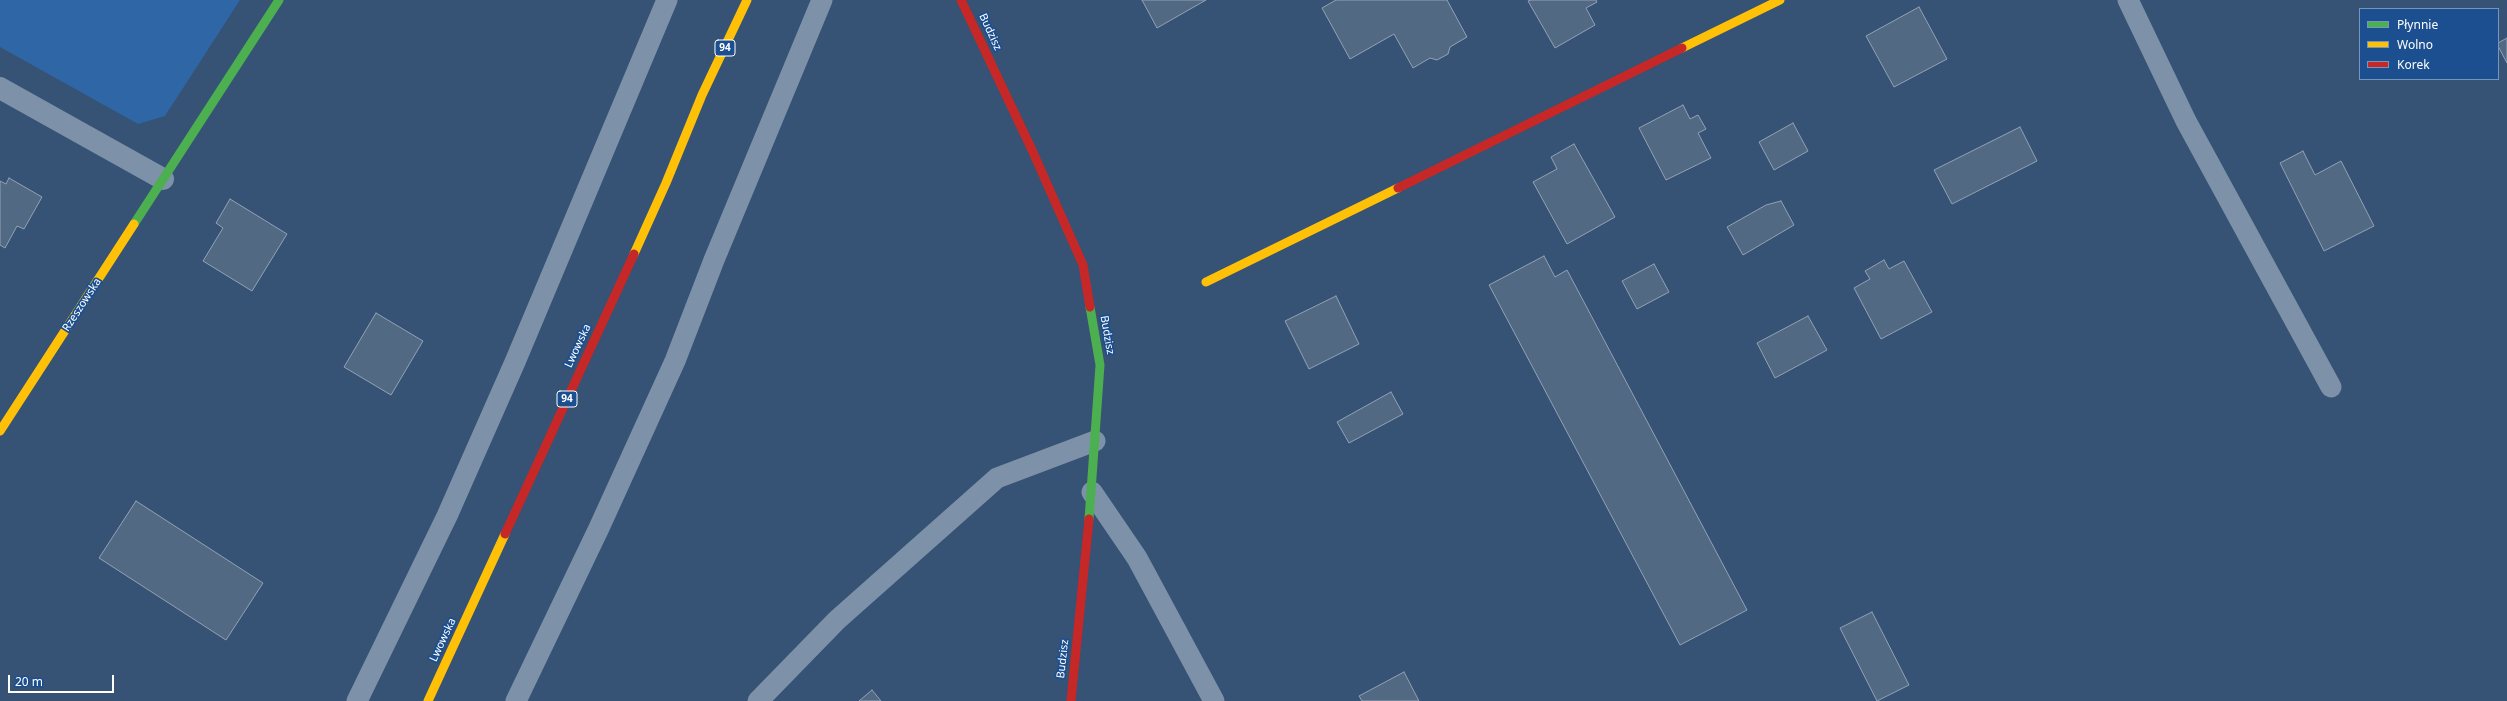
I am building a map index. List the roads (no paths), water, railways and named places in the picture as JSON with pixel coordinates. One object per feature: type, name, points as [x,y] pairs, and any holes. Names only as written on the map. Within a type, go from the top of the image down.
[{"type":"street","name":"Rzeszowska","points":[[0,431],[279,0]]},
{"type":"street","name":"Lwowska","points":[[428,701],[666,183],[702,95],[747,0]]},
{"type":"street","name":"Budzisz","points":[[961,0],[1032,150],[1083,266],[1100,365],[1092,492],[1071,701]]},
{"type":"street","points":[[1206,282],[1780,0]]},
{"type":"street","name":"94","points":[[702,95],[729,15]]},
{"type":"street","points":[[0,88],[163,179]]},
{"type":"lane","points":[[357,701],[447,516],[506,383],[666,0]]},
{"type":"lane","points":[[516,701],[599,528],[675,361],[717,253],[822,0]]},
{"type":"lane","points":[[2128,0],[2186,121],[2330,387]]},
{"type":"lane","points":[[758,701],[837,620],[997,478],[1095,442]]},
{"type":"lane","points":[[1092,492],[1137,558],[1214,701]]}]
